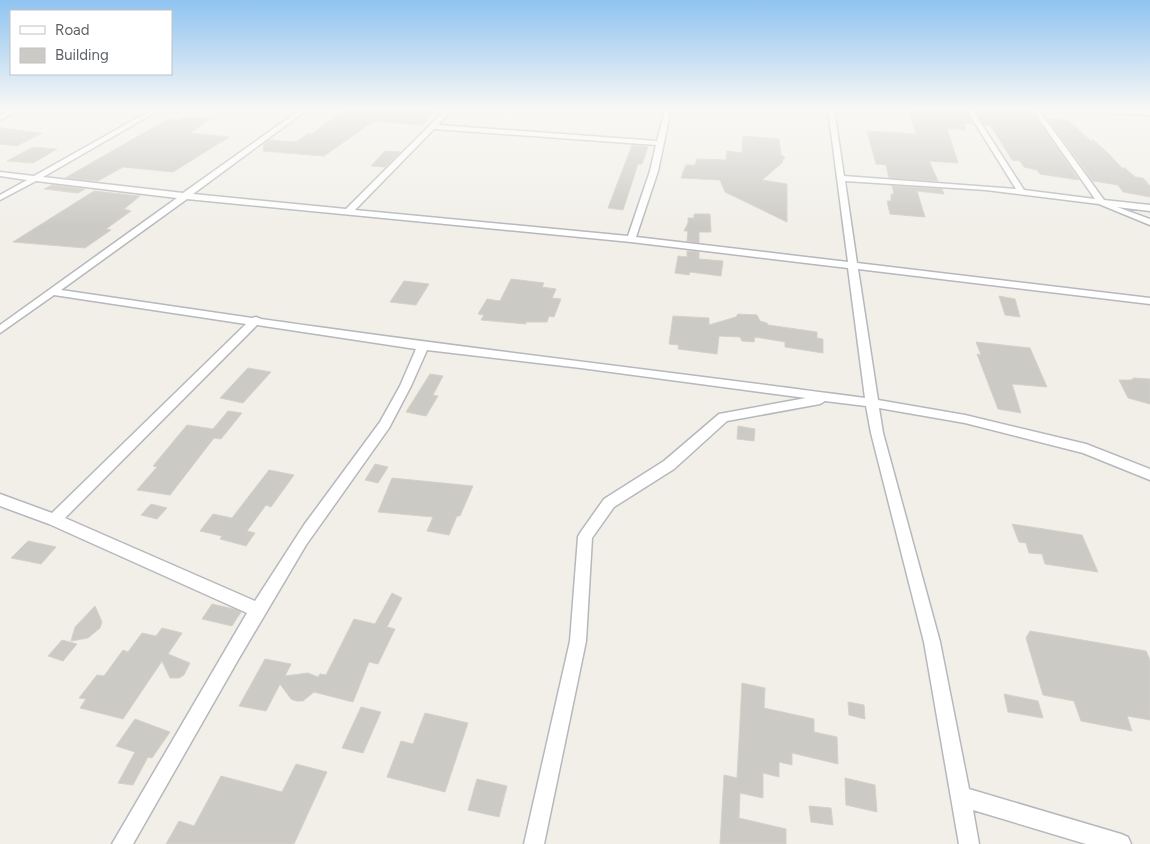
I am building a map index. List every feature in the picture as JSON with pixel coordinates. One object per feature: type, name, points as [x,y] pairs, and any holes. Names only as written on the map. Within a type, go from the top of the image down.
[{"type":"street","points":[[0,198],[88,148]]},
{"type":"street","points":[[0,330],[251,148]]},
{"type":"street","points":[[348,212],[411,148]]},
{"type":"street","points":[[631,239],[660,148]]},
{"type":"street","points":[[837,148],[877,433],[932,642],[962,797],[969,844]]},
{"type":"street","points":[[994,148],[1022,193]]},
{"type":"street","points":[[1063,148],[1103,204],[1150,222]]},
{"type":"street","points":[[0,174],[185,196],[631,239],[1150,301]]},
{"type":"street","points":[[841,178],[977,188],[1150,208]]},
{"type":"street","points":[[52,292],[256,320],[423,346],[581,364],[872,403],[966,420],[1086,449],[1150,475]]},
{"type":"street","points":[[54,520],[256,320]]},
{"type":"street","points":[[122,844],[258,610],[302,540],[374,441],[406,387],[423,346]]},
{"type":"street","points":[[534,844],[578,641],[585,537],[609,503],[669,465],[723,416],[832,398]]},
{"type":"street","points":[[0,500],[54,520],[258,610]]},
{"type":"street","points":[[962,797],[1121,844]]},
{"type":"building","points":[[30,148],[57,149],[33,163],[7,161]]},
{"type":"building","points":[[117,148],[211,148],[173,172],[123,167],[98,181],[65,178]]},
{"type":"building","points":[[263,148],[335,148],[324,156],[263,151]]},
{"type":"building","points":[[631,148],[648,148],[642,164],[638,164],[623,210],[608,208]]},
{"type":"building","points":[[742,148],[780,148],[781,155],[785,157],[783,162],[762,180],[787,184],[787,222],[725,192],[720,180],[681,178],[686,165],[695,165],[697,159],[726,160],[727,151],[742,153]]},
{"type":"building","points":[[872,148],[953,148],[958,163],[929,161],[938,181],[889,178],[886,165],[876,164]]},
{"type":"building","points":[[1005,148],[1057,148],[1079,180],[1040,174],[1037,170],[1024,167],[1020,161],[1012,160]]},
{"type":"building","points":[[1069,148],[1103,148],[1122,168],[1125,168],[1135,177],[1143,178],[1150,186],[1150,197],[1123,192],[1118,185],[1093,181]]},
{"type":"building","points":[[385,151],[400,152],[385,167],[371,166]]},
{"type":"building","points":[[52,185],[85,189],[78,193],[44,189]]},
{"type":"building","points":[[892,186],[942,189],[944,194],[917,191],[925,217],[890,214],[887,201],[891,201],[891,194],[894,194]]},
{"type":"building","points":[[94,191],[140,196],[124,209],[131,211],[106,229],[111,230],[85,248],[13,242]]},
{"type":"building","points":[[694,214],[710,214],[711,232],[699,232],[699,243],[687,241],[688,231],[684,231],[688,218],[694,218]]},
{"type":"building","points":[[687,251],[699,252],[699,259],[723,261],[721,276],[690,272],[689,275],[675,273],[678,256],[687,257]]},
{"type":"building","points":[[511,279],[544,283],[542,287],[556,289],[552,298],[561,299],[554,317],[549,316],[547,322],[526,322],[526,324],[481,320],[484,315],[478,314],[487,299],[500,301]]},
{"type":"building","points":[[404,281],[429,284],[416,305],[390,302]]},
{"type":"building","points":[[999,296],[1015,299],[1020,317],[1005,315]]},
{"type":"building","points":[[738,314],[757,315],[760,321],[768,325],[817,332],[817,338],[823,339],[823,353],[785,347],[785,342],[755,337],[754,342],[742,341],[740,337],[719,336],[717,354],[678,349],[679,345],[669,344],[673,316],[709,318],[709,325],[736,317]]},
{"type":"building","points":[[976,342],[1030,348],[1047,387],[1012,384],[1021,413],[998,409],[977,354],[981,355]]},
{"type":"building","points":[[248,368],[271,372],[243,403],[220,398]]},
{"type":"building","points":[[430,374],[443,376],[433,395],[438,396],[426,416],[406,412]]},
{"type":"building","points":[[1134,378],[1150,379],[1150,404],[1128,398],[1119,380],[1131,380]]},
{"type":"building","points":[[228,411],[242,413],[221,439],[214,438],[170,495],[137,490],[157,467],[153,466],[187,425],[213,429]]},
{"type":"building","points":[[738,426],[755,429],[754,441],[737,439]]},
{"type":"building","points":[[375,464],[388,467],[378,483],[365,480]]},
{"type":"building","points":[[269,470],[294,475],[271,507],[266,505],[247,531],[255,533],[246,546],[220,539],[222,536],[200,531],[213,514],[232,518]]},
{"type":"building","points":[[392,478],[473,486],[460,516],[457,516],[449,535],[427,531],[433,517],[378,512]]},
{"type":"building","points":[[151,504],[167,508],[157,519],[141,515]]},
{"type":"building","points":[[1012,524],[1082,535],[1098,572],[1045,564],[1042,554],[1029,553],[1026,543],[1019,542]]},
{"type":"building","points":[[28,541],[56,547],[41,564],[11,558]]},
{"type":"building","points":[[392,593],[402,598],[387,627],[395,629],[378,664],[369,662],[353,702],[314,692],[303,701],[296,701],[291,699],[280,684],[266,711],[239,706],[265,659],[291,664],[285,676],[308,673],[318,677],[320,674],[326,675],[354,619],[375,624]]},
{"type":"building","points":[[212,604],[241,612],[232,626],[202,619]]},
{"type":"building","points":[[95,606],[102,622],[100,628],[88,638],[71,641],[75,627]]},
{"type":"building","points":[[162,628],[182,633],[168,654],[190,663],[184,675],[179,678],[170,678],[162,661],[123,719],[80,708],[86,699],[79,698],[97,675],[104,676],[123,650],[128,652],[142,633],[156,636]]},
{"type":"building","points":[[1030,631],[1146,651],[1150,660],[1150,720],[1127,716],[1132,731],[1081,721],[1074,701],[1043,695],[1026,638]]},
{"type":"building","points":[[62,640],[77,644],[63,661],[48,656]]},
{"type":"building","points":[[742,683],[765,688],[764,708],[814,719],[814,732],[837,737],[838,764],[792,753],[792,765],[779,762],[779,777],[763,773],[763,798],[740,793],[739,818],[786,829],[786,844],[720,844],[724,775],[737,778]]},
{"type":"building","points":[[1004,694],[1038,701],[1043,718],[1008,712]]},
{"type":"building","points":[[848,702],[864,705],[865,719],[849,715]]},
{"type":"building","points":[[361,707],[381,712],[363,753],[342,748]]},
{"type":"building","points":[[425,713],[468,723],[445,792],[387,777],[401,741],[413,744]]},
{"type":"building","points":[[135,719],[170,732],[152,758],[148,757],[133,785],[118,783],[135,752],[116,746]]},
{"type":"building","points":[[296,764],[327,772],[294,844],[166,844],[179,821],[194,826],[221,776],[282,792]]},
{"type":"building","points":[[845,778],[875,785],[877,812],[846,805]]},
{"type":"building","points":[[477,779],[507,786],[499,817],[468,810]]},
{"type":"building","points":[[809,806],[831,808],[833,825],[811,822]]}]
